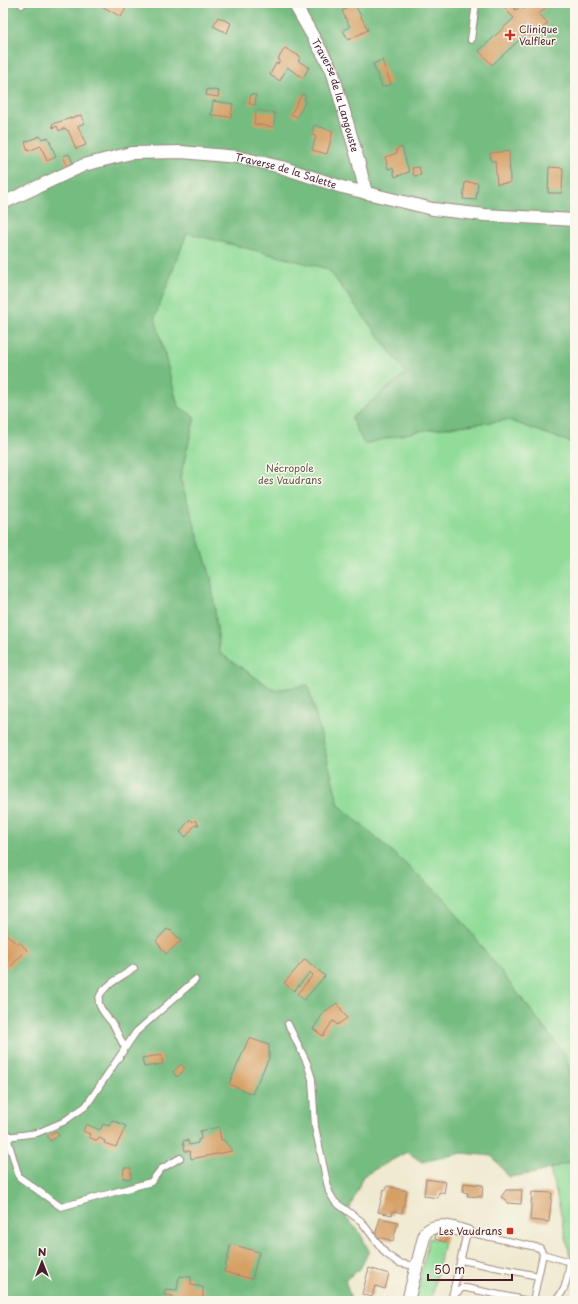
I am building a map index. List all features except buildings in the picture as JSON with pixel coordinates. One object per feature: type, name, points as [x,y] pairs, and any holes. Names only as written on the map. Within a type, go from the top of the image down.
[{"type":"street","name":"Traverse de la Langouste","points":[[294,3],[332,70],[366,193]]},
{"type":"street","name":"Traverse de la Salette","points":[[3,203],[84,165],[131,153],[181,152],[238,157],[281,167],[342,187],[440,210],[484,215],[575,220]]},
{"type":"street","points":[[408,1301],[425,1233],[429,1228],[448,1227],[468,1232]]},
{"type":"lane","points":[[471,40],[476,3]]},
{"type":"lane","points":[[125,1048],[113,1025],[101,1011],[99,1001],[102,992],[108,985],[134,968]]},
{"type":"lane","points":[[180,1158],[161,1169],[151,1182],[61,1207],[19,1177],[5,1136],[37,1132],[63,1122],[86,1106],[136,1032],[195,980]]},
{"type":"lane","points":[[288,1024],[307,1063],[312,1079],[315,1127],[329,1192],[335,1202],[361,1221],[386,1254],[399,1263],[416,1266]]},
{"type":"lane","points":[[452,1298],[468,1232],[540,1248],[543,1254],[533,1301]]},
{"type":"lane","points":[[543,1254],[572,1263],[565,1289],[559,1298],[552,1301]]},
{"type":"lane","points":[[461,1260],[538,1276]]},
{"type":"lane","points":[[452,1298],[462,1288],[466,1288],[529,1301]]},
{"type":"green space","points":[[3,3],[575,3],[575,444],[508,420],[418,431],[364,444],[351,418],[406,373],[328,269],[187,233],[155,317],[178,406],[195,417],[180,478],[211,577],[220,653],[274,690],[308,685],[339,805],[445,899],[566,1056],[575,1089],[575,1161],[536,1173],[509,1177],[492,1156],[462,1153],[422,1162],[407,1152],[363,1176],[346,1218],[359,1231],[369,1251],[360,1269],[345,1280],[351,1300],[349,1301],[3,1301],[5,1214],[3,1211]]},
{"type":"green space","name":"Nécropole des Vaudrans","points":[[36,193],[575,224],[575,1259],[570,1256],[550,1170],[401,975],[353,1009]]},
{"type":"green space","points":[[429,1238],[444,1242],[438,1271],[433,1270],[433,1273],[437,1274],[431,1301],[415,1301]]},
{"type":"place","name":"Clinique Valfleur","points":[[510,35]]},
{"type":"place","name":"Les Vaudrans","points":[[510,1231]]}]
